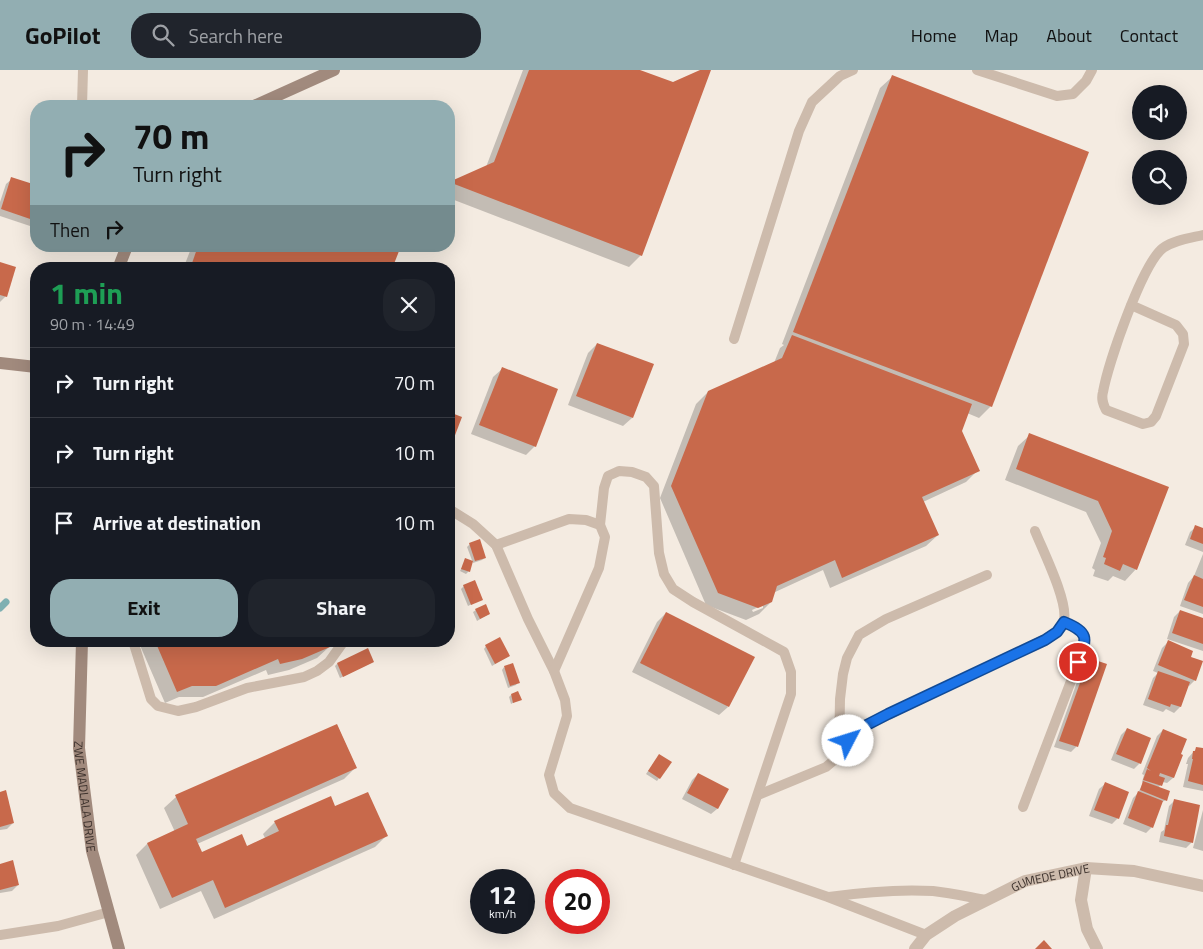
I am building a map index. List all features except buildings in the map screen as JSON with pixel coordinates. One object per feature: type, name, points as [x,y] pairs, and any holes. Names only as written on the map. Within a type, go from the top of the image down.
[{"type":"street","points":[[267,100],[334,70]]},
{"type":"street","points":[[0,363],[30,366]]},
{"type":"street","name":"ZWE MADLALA DRIVE","points":[[82,647],[79,748],[92,851],[119,949]]},
{"type":"street","points":[[1086,868],[1081,900],[1088,929],[1097,949]]},
{"type":"street","name":"GUMEDE DRIVE","points":[[915,949],[926,935],[955,916],[1025,881],[1086,868],[1134,870],[1203,886]]},
{"type":"lane","points":[[82,100],[83,70]]},
{"type":"lane","points":[[734,339],[799,131],[812,102],[840,76],[853,70]]},
{"type":"lane","points":[[977,70],[1057,96],[1073,94],[1086,81],[1092,70]]},
{"type":"lane","points":[[1131,305],[1176,325],[1183,334],[1184,344],[1156,416],[1151,422],[1143,424],[1106,410],[1102,403],[1102,393],[1131,305],[1154,258],[1163,248],[1176,242],[1203,235]]},
{"type":"lane","points":[[554,671],[599,568],[605,537],[600,524],[604,488],[608,476],[619,471],[632,472],[646,478],[654,486],[659,554],[664,574],[673,589],[784,652],[791,672],[791,694],[734,865]]},
{"type":"lane","points":[[455,514],[473,524],[496,545],[528,619],[554,671],[565,700],[567,716],[549,775],[554,793],[570,808],[828,897],[926,935]]},
{"type":"lane","points":[[496,545],[569,519],[586,520],[600,524]]},
{"type":"lane","points":[[758,795],[826,767],[839,756],[857,730],[1045,640],[1057,632],[1064,622],[1065,607],[1035,531]]},
{"type":"lane","points":[[839,756],[840,700],[843,674],[847,658],[859,635],[886,619],[987,575]]},
{"type":"lane","points":[[1023,807],[1084,646],[1085,636],[1080,629],[1064,622]]},
{"type":"lane","points":[[134,647],[151,699],[158,706],[178,711],[196,707],[247,688],[304,677],[317,671],[329,662],[340,647]]},
{"type":"lane","points":[[828,897],[891,890],[934,891],[986,900]]},
{"type":"lane","points":[[0,935],[58,926],[109,912]]},
{"type":"waterway","points":[[0,608],[6,602]]},
{"type":"route","points":[[848,741],[857,730],[888,714],[1045,640],[1057,632],[1064,622],[1080,629],[1085,636],[1084,646],[1078,662]]}]
